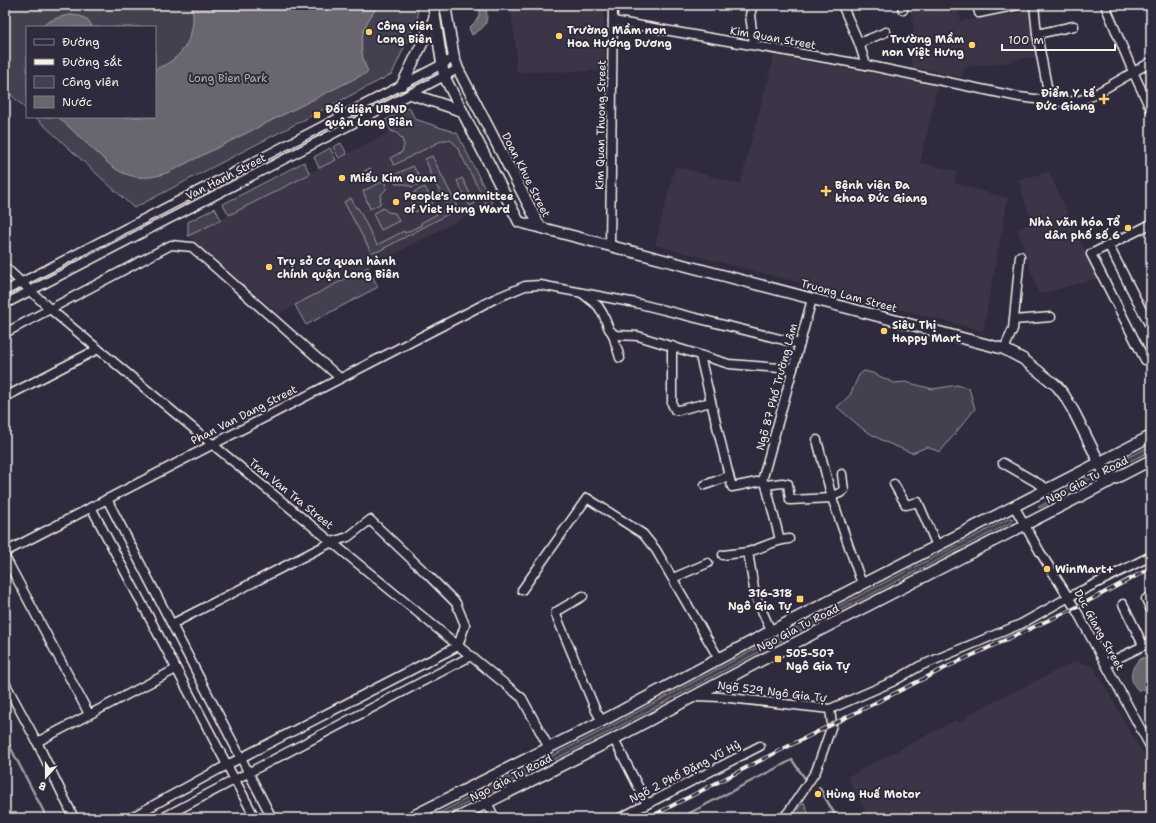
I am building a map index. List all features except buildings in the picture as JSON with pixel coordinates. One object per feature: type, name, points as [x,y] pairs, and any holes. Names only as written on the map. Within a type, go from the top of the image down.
[{"type":"main road","name":"Doan Khue Street","points":[[433,5],[441,65],[444,76],[519,222],[540,227]]},
{"type":"main road","name":"Doan Khue Street","points":[[445,5],[454,58],[458,69],[540,227]]},
{"type":"main road","points":[[402,85],[434,19]]},
{"type":"main road","points":[[411,94],[462,111]]},
{"type":"main road","name":"Truong Lam Street","points":[[540,227],[1004,349],[1023,359],[1057,386],[1069,404],[1109,482]]},
{"type":"main road","name":"Ngo Gia Tu Road","points":[[409,818],[602,721],[771,631],[1151,436]]},
{"type":"main road","name":"Ngo Gia Tu Road","points":[[457,818],[614,739],[762,660],[1151,460]]},
{"type":"street","name":"Kim Quan Thuong Street","points":[[610,246],[613,5]]},
{"type":"street","points":[[753,5],[750,15],[754,45]]},
{"type":"street","points":[[842,5],[859,43],[866,65]]},
{"type":"street","points":[[977,5],[979,13],[1018,5]]},
{"type":"street","points":[[1034,5],[1037,34],[1050,102]]},
{"type":"street","points":[[1105,5],[1133,72],[1151,110]]},
{"type":"street","name":"Kim Quan Street","points":[[613,21],[866,65],[1050,102],[1076,101],[1090,97],[1151,62]]},
{"type":"street","points":[[1037,34],[1074,26]]},
{"type":"street","points":[[859,43],[886,32]]},
{"type":"street","name":"Van Hanh Street","points":[[5,291],[454,58]]},
{"type":"street","name":"Van Hanh Street","points":[[5,304],[458,69]]},
{"type":"street","points":[[1148,358],[1091,254],[1151,224]]},
{"type":"street","points":[[5,333],[170,244],[192,247],[340,378]]},
{"type":"street","points":[[1109,246],[1151,328]]},
{"type":"street","points":[[1004,349],[1013,329],[1020,256]]},
{"type":"street","name":"Tran Van Tra Street","points":[[5,267],[50,309],[522,698],[549,748]]},
{"type":"street","name":"Phan Van Dang Street","points":[[5,552],[494,299],[529,285],[641,304],[800,344]]},
{"type":"street","points":[[582,293],[598,306],[603,314],[612,332],[620,358]]},
{"type":"street","name":"Ngõ 87 Phố Trường Lâm","points":[[764,483],[812,299]]},
{"type":"street","points":[[1014,320],[1051,317]]},
{"type":"street","points":[[612,332],[616,335],[638,336],[729,364],[793,369]]},
{"type":"street","points":[[672,346],[673,408],[678,410],[711,402]]},
{"type":"street","points":[[5,397],[98,349]]},
{"type":"street","points":[[700,356],[732,487],[764,483],[782,483],[788,484],[790,500],[832,497],[843,492],[844,484],[842,474]]},
{"type":"street","points":[[817,440],[832,497],[862,584]]},
{"type":"street","points":[[1003,463],[1048,489]]},
{"type":"street","points":[[705,485],[729,476]]},
{"type":"street","points":[[764,483],[780,540]]},
{"type":"street","points":[[894,484],[906,505],[918,502],[937,546]]},
{"type":"street","points":[[522,590],[587,498],[643,534],[656,550],[719,659]]},
{"type":"street","points":[[107,499],[241,757],[270,817]]},
{"type":"street","name":"Duc Giang Street","points":[[1014,506],[1040,552],[1069,597],[1151,748]]},
{"type":"street","points":[[91,507],[255,818]]},
{"type":"street","points":[[130,818],[241,757],[458,646],[464,625],[456,603],[370,520],[348,537],[332,542],[172,624]]},
{"type":"street","points":[[723,555],[748,552],[780,540],[789,539]]},
{"type":"street","points":[[748,552],[755,595],[771,631]]},
{"type":"street","points":[[830,708],[892,682],[920,666],[1021,624],[1069,597],[1151,556]]},
{"type":"street","points":[[5,557],[89,714]]},
{"type":"street","points":[[673,578],[708,563]]},
{"type":"street","points":[[584,596],[556,613],[596,711],[602,721]]},
{"type":"street","points":[[1151,597],[1146,599],[1151,610]]},
{"type":"street","points":[[1106,664],[1147,643],[1123,604]]},
{"type":"street","points":[[162,818],[470,656]]},
{"type":"street","points":[[37,742],[176,669]]},
{"type":"street","points":[[5,683],[37,742],[74,818]]},
{"type":"street","name":"Ngõ 529 Ngô Gia Tự","points":[[696,696],[830,708],[832,725],[816,771],[783,818]]},
{"type":"street","points":[[614,739],[646,804]]},
{"type":"street","name":"Ngõ 2 Phố Đặng Vũ Hỷ","points":[[620,818],[760,746]]},
{"type":"street","points":[[487,803],[495,818]]},
{"type":"shaded area","name":"Trường Mầm non Hoa Hướng Dương","points":[[510,5],[604,5],[605,71],[516,72],[516,48]]},
{"type":"shaded area","name":"Trường Mầm non Việt Hưng","points":[[958,7],[961,21],[1019,13],[1019,8],[1030,7],[1037,57],[1012,60],[1012,62],[965,67],[962,77],[912,67],[906,34],[914,32],[911,11]]},
{"type":"shaded area","name":"Bệnh viện Đa khoa Đức Giang","points":[[774,56],[938,85],[920,163],[957,171],[954,183],[1008,198],[983,331],[655,245],[675,166],[740,184]]},
{"type":"shaded area","points":[[415,119],[457,133],[492,203],[279,314],[188,236]]},
{"type":"shaded area","points":[[1049,172],[1099,278],[1039,294],[1017,229],[1032,223],[1018,180]]},
{"type":"shaded area","points":[[1076,661],[1093,666],[1151,768],[1151,818],[869,818],[847,777],[956,720],[960,722],[967,718],[969,714]]},
{"type":"green space","name":"Long Bien Park","points":[[5,5],[417,5],[418,17],[392,74],[134,208],[36,118],[156,118],[156,26],[26,26],[26,109],[5,89]]},
{"type":"green space","points":[[409,107],[415,119],[457,133],[492,203],[487,205],[456,145],[450,140],[443,140],[394,165],[390,158],[402,152],[404,145],[402,139],[397,133],[391,131],[385,120]]},
{"type":"green space","points":[[341,143],[347,154],[339,158],[333,147]]},
{"type":"green space","points":[[330,148],[336,160],[319,168],[314,157]]},
{"type":"green space","points":[[432,156],[456,204],[456,210],[377,252],[371,252],[344,202],[351,198],[356,208],[358,208],[377,245],[404,231],[405,233],[421,225],[421,223],[448,208],[429,171],[430,170],[425,159]]},
{"type":"green space","points":[[304,162],[310,174],[229,215],[223,204]]},
{"type":"green space","points":[[413,166],[423,182],[412,187],[405,184],[396,184],[392,176]]},
{"type":"green space","points":[[370,168],[374,176],[362,182],[358,175]]},
{"type":"green space","points":[[462,178],[475,203],[470,206],[457,181]]},
{"type":"green space","points":[[384,181],[387,188],[381,195],[380,204],[370,209],[363,191]]},
{"type":"green space","points":[[425,187],[433,203],[415,212],[411,204],[414,198],[414,192]]},
{"type":"green space","points":[[215,208],[221,220],[188,236],[188,222]]},
{"type":"green space","points":[[383,208],[388,212],[395,213],[399,221],[381,230],[373,214]]},
{"type":"green space","points":[[368,267],[378,287],[306,325],[295,305]]},
{"type":"green space","points":[[864,371],[873,373],[894,383],[905,382],[933,389],[957,385],[969,388],[975,409],[940,452],[927,447],[912,453],[885,442],[864,430],[837,407],[850,395],[859,375]]},
{"type":"green space","points":[[1151,446],[1151,451],[1118,467],[1115,467],[1116,463]]},
{"type":"green space","points":[[1093,475],[1095,476],[1069,490],[1068,493],[1040,508],[1038,507],[1063,493],[1064,490]]},
{"type":"green space","points":[[1010,518],[1013,519],[1012,522],[757,653],[609,732],[438,818],[429,818],[607,728],[755,649]]},
{"type":"green space","points":[[804,802],[810,818],[790,818]]},
{"type":"water","name":"Long Bien Park","points":[[192,5],[379,5],[368,21],[362,37],[362,53],[368,72],[169,172],[153,177],[137,177],[122,172],[108,163],[59,118],[156,118],[156,69],[165,65],[181,52],[190,36],[193,16]]},
{"type":"water","points":[[479,5],[486,5],[487,20],[481,29],[472,35],[469,28],[478,18]]},
{"type":"water","points":[[76,15],[83,17],[89,21],[92,26],[42,26],[54,19]]},
{"type":"water","points":[[1151,655],[1151,688],[1139,691],[1132,681],[1134,666],[1138,661]]},
{"type":"waterway","points":[[5,737],[47,818]]},
{"type":"waterway","points":[[680,818],[792,760],[806,780]]},
{"type":"waterway","points":[[819,787],[837,818]]},
{"type":"railway","points":[[648,818],[951,665],[1075,608],[1151,568]]},
{"type":"place","name":"Công viên Long Biên","points":[[369,32]]},
{"type":"place","name":"Trường Mầm non Hoa Hướng Dương","points":[[559,36]]},
{"type":"place","name":"Trường Mầm non Việt Hưng","points":[[972,45]]},
{"type":"place","name":"Điểm Y tế Đức Giang","points":[[1104,99]]},
{"type":"place","name":"Đối diện UBND quận Long Biên","points":[[317,115]]},
{"type":"place","name":"Miếu Kim Quan","points":[[342,178]]},
{"type":"place","name":"Bệnh viện Đa khoa Đức Giang","points":[[826,191]]},
{"type":"place","name":"People's Committee of Viet Hung Ward","points":[[396,202]]},
{"type":"place","name":"Nhà văn hóa Tổ dân phố số 6","points":[[1128,228]]},
{"type":"place","name":"Trụ sở Cơ quan hành chính quận Long Biên","points":[[269,267]]},
{"type":"place","name":"Siêu Thị Happy Mart","points":[[884,331]]},
{"type":"place","name":"WinMart+","points":[[1047,569]]},
{"type":"place","name":"316-318 Ngô Gia Tự","points":[[800,599]]},
{"type":"place","name":"505-507 Ngô Gia Tự","points":[[778,659]]},
{"type":"place","name":"Hùng Huế Motor","points":[[818,794]]}]
